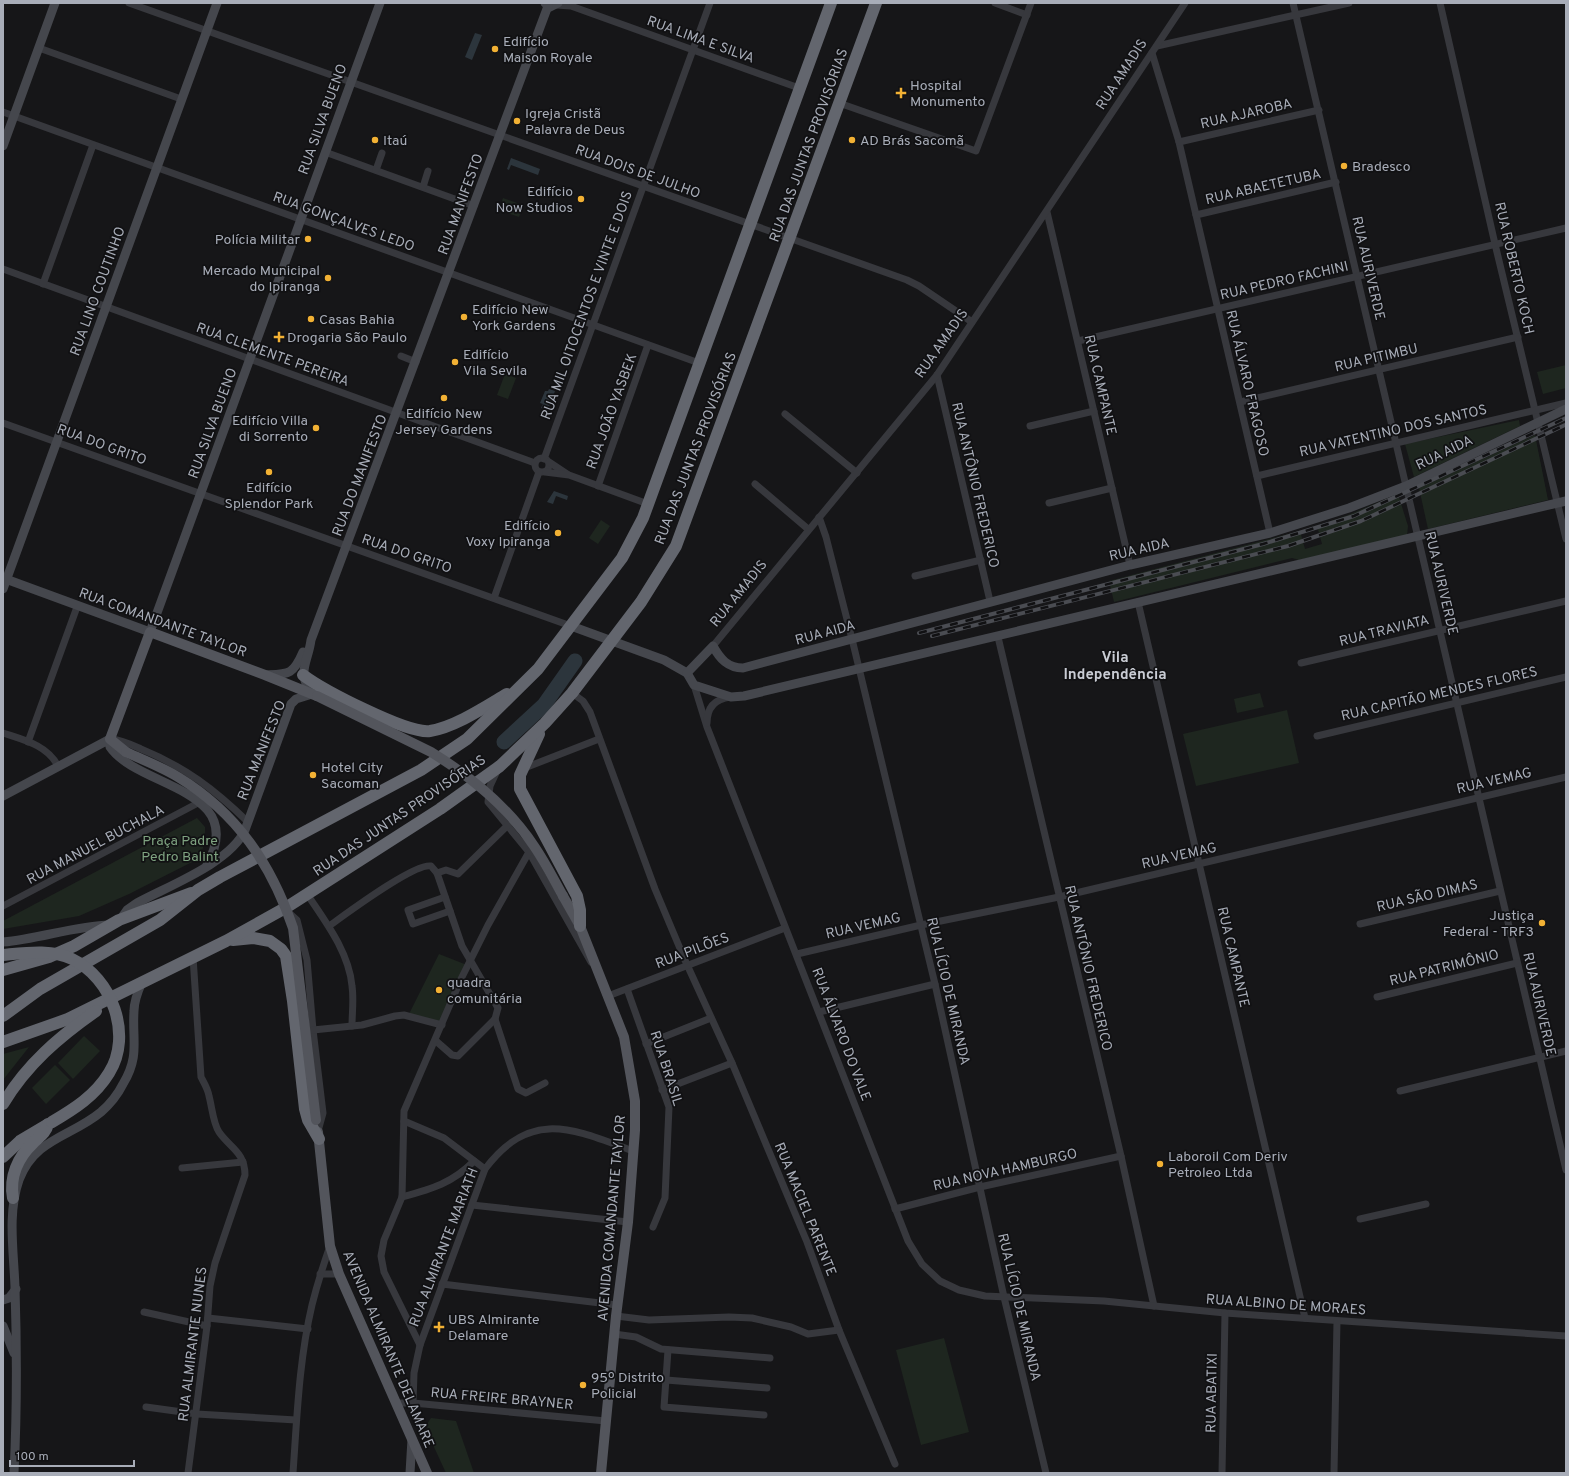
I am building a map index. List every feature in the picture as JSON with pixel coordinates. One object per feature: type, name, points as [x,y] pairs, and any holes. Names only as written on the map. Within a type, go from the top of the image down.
[{"type":"highway","name":"RUA DAS JUNTAS PROVISÓRIAS","points":[[115,923],[198,890],[421,770],[467,739],[522,686],[575,628],[622,558],[637,530],[648,504],[699,363],[754,226],[799,88],[830,3]]},
{"type":"highway","name":"RUA DAS JUNTAS PROVISÓRIAS","points":[[127,990],[226,941],[284,909],[440,810],[500,766],[545,723],[572,693],[645,596],[676,546],[784,237],[839,103],[876,3]]},
{"type":"highway","points":[[303,675],[329,692],[404,726],[422,731],[440,728],[466,717],[522,686]]},
{"type":"highway","points":[[545,723],[522,769],[519,782],[520,789],[577,896],[580,910],[580,926]]},
{"type":"highway","name":"RUA DAS JUNTAS PROVISÓRIAS","points":[[3,1016],[40,989],[160,920],[198,890]]},
{"type":"highway","points":[[3,970],[49,957],[74,946],[115,923]]},
{"type":"highway","points":[[226,941],[263,939],[276,944],[286,956],[293,1001],[305,1109],[308,1120],[319,1135]]},
{"type":"highway","points":[[3,954],[45,952],[72,959],[89,971],[103,986],[115,1007],[119,1029],[118,1053],[110,1073],[91,1097],[20,1141],[3,1157]]},
{"type":"highway","points":[[3,1042],[68,1019],[127,990]]},
{"type":"highway","points":[[3,1104],[14,1085],[40,1056],[63,1035],[127,990]]},
{"type":"highway","points":[[13,1198],[12,1186],[16,1167],[27,1148],[43,1135],[50,1123]]},
{"type":"main road","name":"RUA COMANDANTE TAYLOR","points":[[150,632],[315,695],[431,752],[448,762],[489,794],[517,823],[535,846],[563,896]]},
{"type":"main road","name":"RUA SILVA BUENO","points":[[110,739],[150,632]]},
{"type":"main road","points":[[110,739],[126,752],[178,777],[218,806],[251,843],[267,867],[285,903],[293,928],[319,1135]]},
{"type":"main road","name":"AVENIDA COMANDANTE TAYLOR","points":[[563,896],[580,926],[624,1037],[635,1101],[636,1130],[628,1222],[614,1334],[601,1473]]},
{"type":"main road","name":"AVENIDA ALMIRANTE DELAMARE","points":[[319,1135],[330,1246],[339,1274],[427,1473]]},
{"type":"street","points":[[3,146],[55,3]]},
{"type":"street","name":"RUA DOIS DE JULHO","points":[[129,3],[907,280],[972,322]]},
{"type":"street","name":"RUA LINO COUTINHO","points":[[3,589],[5,579],[217,3]]},
{"type":"street","name":"RUA SILVA BUENO","points":[[150,632],[380,3]]},
{"type":"street","name":"RUA MIL OITOCENTOS E VINTE E DOIS","points":[[546,460],[710,3]]},
{"type":"street","points":[[995,3],[1027,14]]},
{"type":"street","points":[[839,103],[976,151],[1032,3]]},
{"type":"street","name":"RUA AMADIS","points":[[687,673],[713,646],[819,516],[857,473],[937,376],[1185,3]]},
{"type":"street","name":"RUA AURIVERDE","points":[[1293,3],[1566,1170]]},
{"type":"street","points":[[1157,46],[1348,3]]},
{"type":"street","name":"RUA ROBERTO KOCH","points":[[1440,3],[1495,244],[1535,410],[1562,502],[1566,539]]},
{"type":"street","name":"RUA LIMA E SILVA","points":[[552,4],[569,5],[799,88]]},
{"type":"street","name":"RUA MANIFESTO","points":[[398,412],[474,206],[552,4]]},
{"type":"street","points":[[1168,29],[1175,42]]},
{"type":"street","points":[[39,48],[181,99]]},
{"type":"street","name":"RUA ÁLVARO FRAGOSO","points":[[1152,53],[1179,142],[1270,533]]},
{"type":"street","name":"RUA AJAROBA","points":[[1179,142],[1319,110]]},
{"type":"street","name":"RUA GONÇALVES LEDO","points":[[3,112],[699,363]]},
{"type":"street","points":[[43,284],[93,145]]},
{"type":"street","points":[[326,152],[474,206]]},
{"type":"street","points":[[376,170],[382,153]]},
{"type":"street","points":[[423,187],[428,171]]},
{"type":"street","name":"RUA ABAETETUBA","points":[[1196,215],[1336,182]]},
{"type":"street","name":"RUA CAMPANTE","points":[[1047,212],[1130,565]]},
{"type":"street","name":"RUA PEDRO FACHINI","points":[[1078,342],[1566,228]]},
{"type":"street","name":"RUA CLEMENTE PEREIRA","points":[[3,269],[535,463]]},
{"type":"street","name":"RUA PITIMBU","points":[[1240,402],[1518,338]]},
{"type":"street","name":"RUA JOÃO YASBEK","points":[[598,486],[648,345]]},
{"type":"street","points":[[401,356],[416,362]]},
{"type":"street","name":"RUA ANTÔNIO FREDERICO","points":[[937,376],[990,601]]},
{"type":"street","name":"RUA VATENTINO DOS SANTOS","points":[[1257,476],[1395,442],[1566,403]]},
{"type":"street","name":"RUA AIDA","points":[[713,646],[720,658],[727,664],[732,667],[744,668],[990,601],[1130,565],[1270,533],[1349,508],[1406,486],[1566,409]]},
{"type":"street","points":[[1030,426],[1094,411]]},
{"type":"street","name":"RUA DO MANIFESTO","points":[[347,547],[398,412]]},
{"type":"street","points":[[785,414],[857,473]]},
{"type":"street","name":"RUA DO GRITO","points":[[3,423],[347,547],[612,640],[660,658],[687,673]]},
{"type":"street","points":[[569,475],[542,472],[534,467],[535,463],[539,459],[546,460],[569,475],[648,504]]},
{"type":"street","points":[[494,598],[542,472],[549,468],[546,460]]},
{"type":"street","points":[[755,484],[808,530]]},
{"type":"street","points":[[1049,503],[1112,488]]},
{"type":"street","points":[[694,685],[731,697],[758,693],[859,668],[998,637],[1278,568],[1418,537],[1562,502]]},
{"type":"street","name":"RUA LÍCIO DE MIRANDA","points":[[819,516],[826,536],[852,639],[935,984],[1004,1297],[1046,1473]]},
{"type":"street","points":[[315,695],[307,687],[303,675],[311,640],[347,547]]},
{"type":"street","points":[[915,576],[981,560]]},
{"type":"street","name":"RUA COMANDANTE TAYLOR","points":[[5,579],[77,607],[150,632]]},
{"type":"street","name":"RUA CAMPANTE","points":[[1138,602],[1305,1318]]},
{"type":"street","name":"RUA TRAVIATA","points":[[1301,663],[1439,630],[1566,602]]},
{"type":"street","points":[[28,742],[77,607]]},
{"type":"street","name":"RUA ANTÔNIO FREDERICO","points":[[998,637],[1121,1156],[1154,1306]]},
{"type":"street","points":[[265,675],[287,674],[292,672],[311,640]]},
{"type":"street","name":"RUA ÁLVARO DO VALE","points":[[687,673],[694,685],[707,727],[908,1241],[922,1264],[940,1281],[948,1286],[971,1294],[1004,1297]]},
{"type":"street","name":"RUA CAPITÃO MENDES FLORES","points":[[1317,736],[1566,677]]},
{"type":"street","name":"RUA MACIEL PARENTE","points":[[572,693],[587,706],[655,889],[732,1063],[806,1242],[839,1330],[895,1464]]},
{"type":"street","name":"RUA MANIFESTO","points":[[206,867],[234,847],[240,840],[291,704],[296,699],[315,695]]},
{"type":"street","name":"RUA ÁLVARO DO VALE","points":[[707,727],[708,710],[711,705],[721,698],[731,697]]},
{"type":"street","points":[[3,733],[45,750],[54,758],[58,766]]},
{"type":"street","points":[[110,739],[110,747],[124,761],[179,788],[198,803],[212,819],[216,828],[214,850],[206,867],[136,903],[115,923]]},
{"type":"street","points":[[3,796],[110,739],[116,739],[190,772],[223,797],[248,822]]},
{"type":"street","points":[[522,769],[599,739]]},
{"type":"street","points":[[500,766],[490,786],[488,802],[529,852],[589,960],[598,970]]},
{"type":"street","name":"RUA VEMAG","points":[[797,954],[921,925],[1059,897],[1566,777]]},
{"type":"street","name":"RUA MANUEL BUCHALA","points":[[3,906],[198,803]]},
{"type":"street","points":[[436,873],[446,870],[458,874],[508,825]]},
{"type":"street","points":[[420,1344],[384,1272],[381,1256],[384,1240],[402,1197],[404,1111],[471,959],[529,852]]},
{"type":"street","points":[[329,926],[384,888],[418,868],[431,866],[436,873],[462,946],[471,959],[498,1008],[496,1016],[458,1056],[452,1055],[436,1041]]},
{"type":"street","name":"RUA SÃO DIMAS","points":[[1360,924],[1500,891]]},
{"type":"street","points":[[307,894],[329,926],[343,953],[352,985],[352,1026]]},
{"type":"street","points":[[445,897],[408,910],[413,924],[450,911]]},
{"type":"street","name":"AVENIDA ALMIRANTE DELAMARE","points":[[284,909],[294,916],[299,925],[308,960],[313,1030],[324,1113],[319,1135]]},
{"type":"street","name":"RUA DAS JUNTAS PROVISÓRIAS","points":[[3,942],[28,940],[82,928],[115,923]]},
{"type":"street","name":"RUA PILÕES","points":[[608,996],[785,928]]},
{"type":"street","points":[[182,1168],[243,1162],[231,1144],[219,1133],[209,1094],[201,1077],[193,957]]},
{"type":"street","name":"RUA PATRIMÔNIO","points":[[1377,997],[1517,963]]},
{"type":"street","points":[[14,1473],[16,1289],[12,1222],[13,1198],[20,1178],[37,1152],[54,1139],[100,1113],[124,1084],[134,1057],[136,1033],[134,1010],[142,982]]},
{"type":"street","points":[[819,1012],[935,984]]},
{"type":"street","name":"RUA BRASIL","points":[[627,989],[669,1107],[670,1118],[665,1198],[653,1227]]},
{"type":"street","points":[[313,1030],[352,1026],[404,1015],[442,1025]]},
{"type":"street","points":[[496,1016],[518,1089],[526,1093],[545,1083]]},
{"type":"street","points":[[646,1044],[711,1018]]},
{"type":"street","points":[[1400,1091],[1566,1051]]},
{"type":"street","points":[[662,1090],[732,1063]]},
{"type":"street","points":[[404,1121],[444,1138],[485,1170]]},
{"type":"street","name":"RUA ALMIRANTE MARIATH","points":[[413,1403],[414,1372],[420,1344],[485,1170],[493,1158],[508,1144],[528,1133],[549,1128],[570,1130],[603,1139],[633,1151]]},
{"type":"street","name":"RUA NOVA HAMBURGO","points":[[895,1209],[980,1186],[1121,1156]]},
{"type":"street","points":[[402,1197],[446,1183],[458,1176],[474,1161]]},
{"type":"street","name":"RUA ALMIRANTE NUNES","points":[[188,1473],[197,1414],[208,1318],[210,1286],[215,1263],[245,1175],[243,1162]]},
{"type":"street","points":[[1360,1219],[1426,1204]]},
{"type":"street","points":[[472,1205],[628,1222]]},
{"type":"street","points":[[293,1473],[296,1420],[308,1329],[320,1274],[330,1246]]},
{"type":"street","points":[[320,1274],[339,1274]]},
{"type":"street","points":[[442,1284],[618,1305]]},
{"type":"street","points":[[3,1300],[9,1298],[16,1289]]},
{"type":"street","name":"RUA ALBINO DE MORAES","points":[[1004,1297],[1104,1301],[1225,1313],[1566,1336]]},
{"type":"street","points":[[144,1312],[207,1326]]},
{"type":"street","name":"RUA ABATIXI","points":[[1222,1473],[1225,1313]]},
{"type":"street","points":[[616,1316],[649,1320],[729,1317],[752,1318],[791,1327],[808,1334],[839,1330]]},
{"type":"street","points":[[208,1318],[308,1329]]},
{"type":"street","points":[[1334,1473],[1337,1321]]},
{"type":"street","points":[[3,1326],[16,1358]]},
{"type":"street","points":[[614,1334],[636,1337],[657,1348],[668,1350],[770,1358]]},
{"type":"street","points":[[668,1350],[664,1407],[764,1415]]},
{"type":"street","points":[[666,1380],[767,1388]]},
{"type":"street","name":"RUA FREIRE BRAYNER","points":[[396,1403],[413,1403],[606,1421]]},
{"type":"street","points":[[146,1407],[197,1414],[296,1420]]},
{"type":"street","points":[[410,1473],[412,1439]]},
{"type":"green space","points":[[503,198],[523,205],[519,217],[499,210]]},
{"type":"green space","points":[[1566,365],[1566,388],[1543,394],[1537,372]]},
{"type":"green space","points":[[505,374],[516,378],[508,399],[497,395]]},
{"type":"green space","points":[[1519,420],[1520,426],[1414,477],[1405,444]]},
{"type":"green space","points":[[1535,435],[1548,500],[1428,529],[1419,488]]},
{"type":"green space","points":[[1398,494],[1408,526],[1407,536],[1299,560],[1292,558],[1114,602],[1109,581],[1300,531],[1305,549],[1322,544],[1317,526]]},
{"type":"green space","points":[[601,520],[610,526],[598,544],[589,538]]},
{"type":"green space","points":[[1260,693],[1264,707],[1237,713],[1234,699]]},
{"type":"green space","points":[[1287,710],[1299,763],[1196,786],[1183,734]]},
{"type":"green space","name":"Praça Padre Pedro Balint","points":[[197,818],[205,827],[205,833],[203,848],[196,860],[129,894],[79,916],[3,929],[3,921]]},
{"type":"green space","name":"quadra comunitária","points":[[439,954],[467,965],[442,1025],[409,1014]]},
{"type":"green space","points":[[84,1036],[100,1051],[73,1079],[58,1063]]},
{"type":"green space","points":[[29,1047],[3,1080],[3,1054]]},
{"type":"green space","points":[[55,1065],[70,1080],[46,1104],[32,1088]]},
{"type":"green space","points":[[944,1338],[969,1432],[921,1445],[896,1350]]},
{"type":"green space","points":[[431,1418],[456,1421],[474,1473],[446,1473],[428,1434],[427,1424]]},
{"type":"shaded area","points":[[475,33],[482,35],[472,60],[465,57]]},
{"type":"shaded area","points":[[511,158],[540,169],[538,175],[511,165],[509,170],[507,169]]},
{"type":"shaded area","points":[[549,389],[555,391],[548,410],[541,408],[543,404],[540,403],[545,391],[548,391]]},
{"type":"shaded area","points":[[554,491],[568,496],[567,500],[556,496],[553,504],[547,502]]},
{"type":"waterway","points":[[504,742],[544,705],[575,661]]},
{"type":"railway","points":[[919,633],[1263,544],[1354,516],[1566,418]]},
{"type":"railway","points":[[932,636],[1288,546],[1361,521],[1565,425]]},
{"type":"place","name":"Edifício Maison Royale","points":[[495,49]]},
{"type":"place","name":"Hospital Monumento","points":[[901,93]]},
{"type":"place","name":"Igreja Cristã Palavra de Deus","points":[[517,121]]},
{"type":"place","name":"Itaú","points":[[375,140]]},
{"type":"place","name":"AD Brás Sacomã","points":[[852,140]]},
{"type":"place","name":"Bradesco","points":[[1344,166]]},
{"type":"place","name":"Edifício Now Studios","points":[[581,199]]},
{"type":"place","name":"Polícia Militar","points":[[308,239]]},
{"type":"place","name":"Mercado Municipal do Ipiranga","points":[[328,278]]},
{"type":"place","name":"Edifício New York Gardens","points":[[464,317]]},
{"type":"place","name":"Casas Bahia","points":[[311,319]]},
{"type":"place","name":"Drogaria São Paulo","points":[[279,337]]},
{"type":"place","name":"Edifício Vila Sevila","points":[[455,362]]},
{"type":"place","name":"Edifício New Jersey Gardens","points":[[444,398]]},
{"type":"place","name":"Edifício Villa di Sorrento","points":[[316,428]]},
{"type":"place","name":"Edifício Splendor Park","points":[[269,472]]},
{"type":"place","name":"Edifício Voxy Ipiranga","points":[[558,533]]},
{"type":"place","name":"Hotel City Sacoman","points":[[313,775]]},
{"type":"place","name":"Justiça Federal - TRF3","points":[[1542,923]]},
{"type":"place","name":"quadra comunitária","points":[[439,990]]},
{"type":"place","name":"Laboroil Com Deriv Petroleo Ltda","points":[[1160,1164]]},
{"type":"place","name":"UBS Almirante Delamare","points":[[439,1327]]},
{"type":"place","name":"95º Distrito Policial","points":[[583,1385]]},
{"type":"district","name":"Vila Independência","points":[[1115,666]]}]
